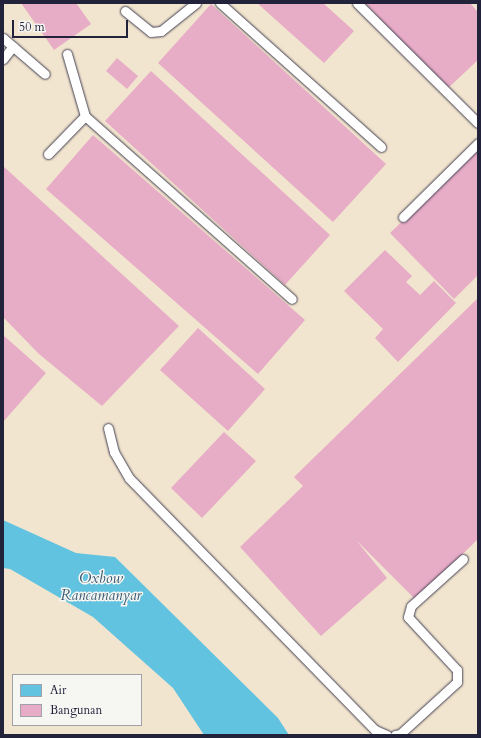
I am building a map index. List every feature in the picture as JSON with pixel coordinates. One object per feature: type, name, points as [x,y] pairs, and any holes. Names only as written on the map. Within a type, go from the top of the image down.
[{"type":"lane","points":[[124,11],[151,32],[161,31],[196,3]]},
{"type":"lane","points":[[220,3],[381,147]]},
{"type":"lane","points":[[357,3],[478,123]]},
{"type":"lane","points":[[3,38],[45,74]]},
{"type":"lane","points":[[3,59],[13,46]]},
{"type":"lane","points":[[67,54],[85,116],[292,299]]},
{"type":"lane","points":[[48,154],[85,116]]},
{"type":"lane","points":[[403,217],[478,143]]},
{"type":"lane","points":[[108,428],[114,452],[129,478],[375,730],[387,735]]},
{"type":"lane","points":[[395,735],[400,734],[457,682],[457,670],[408,617],[411,606],[463,559]]},
{"type":"water","name":"Oxbow Rancamanyar","points":[[3,520],[76,553],[115,557],[278,718],[289,735],[204,735],[173,688],[93,617],[10,569],[3,568]]},
{"type":"building","points":[[21,3],[76,3],[91,24],[54,50]]},
{"type":"building","points":[[257,3],[323,3],[354,31],[324,63]]},
{"type":"building","points":[[365,3],[470,3],[478,12],[478,60],[447,89]]},
{"type":"building","points":[[211,4],[386,164],[333,222],[158,63]]},
{"type":"building","points":[[117,58],[138,76],[127,89],[106,71]]},
{"type":"building","points":[[151,71],[330,235],[285,285],[105,121]]},
{"type":"building","points":[[93,135],[305,320],[258,374],[46,189]]},
{"type":"building","points":[[477,149],[478,275],[454,299],[390,233]]},
{"type":"building","points":[[3,166],[179,326],[102,406],[39,354],[3,317]]},
{"type":"building","points":[[385,250],[412,276],[406,282],[420,295],[434,281],[456,303],[398,362],[375,338],[383,329],[344,291]]},
{"type":"building","points":[[478,298],[478,539],[416,600],[356,540],[387,578],[321,636],[240,547],[303,486],[294,477]]},
{"type":"building","points":[[198,328],[265,389],[228,431],[160,370]]},
{"type":"building","points":[[3,335],[46,373],[3,422]]},
{"type":"building","points":[[224,432],[256,461],[202,518],[171,488]]}]
